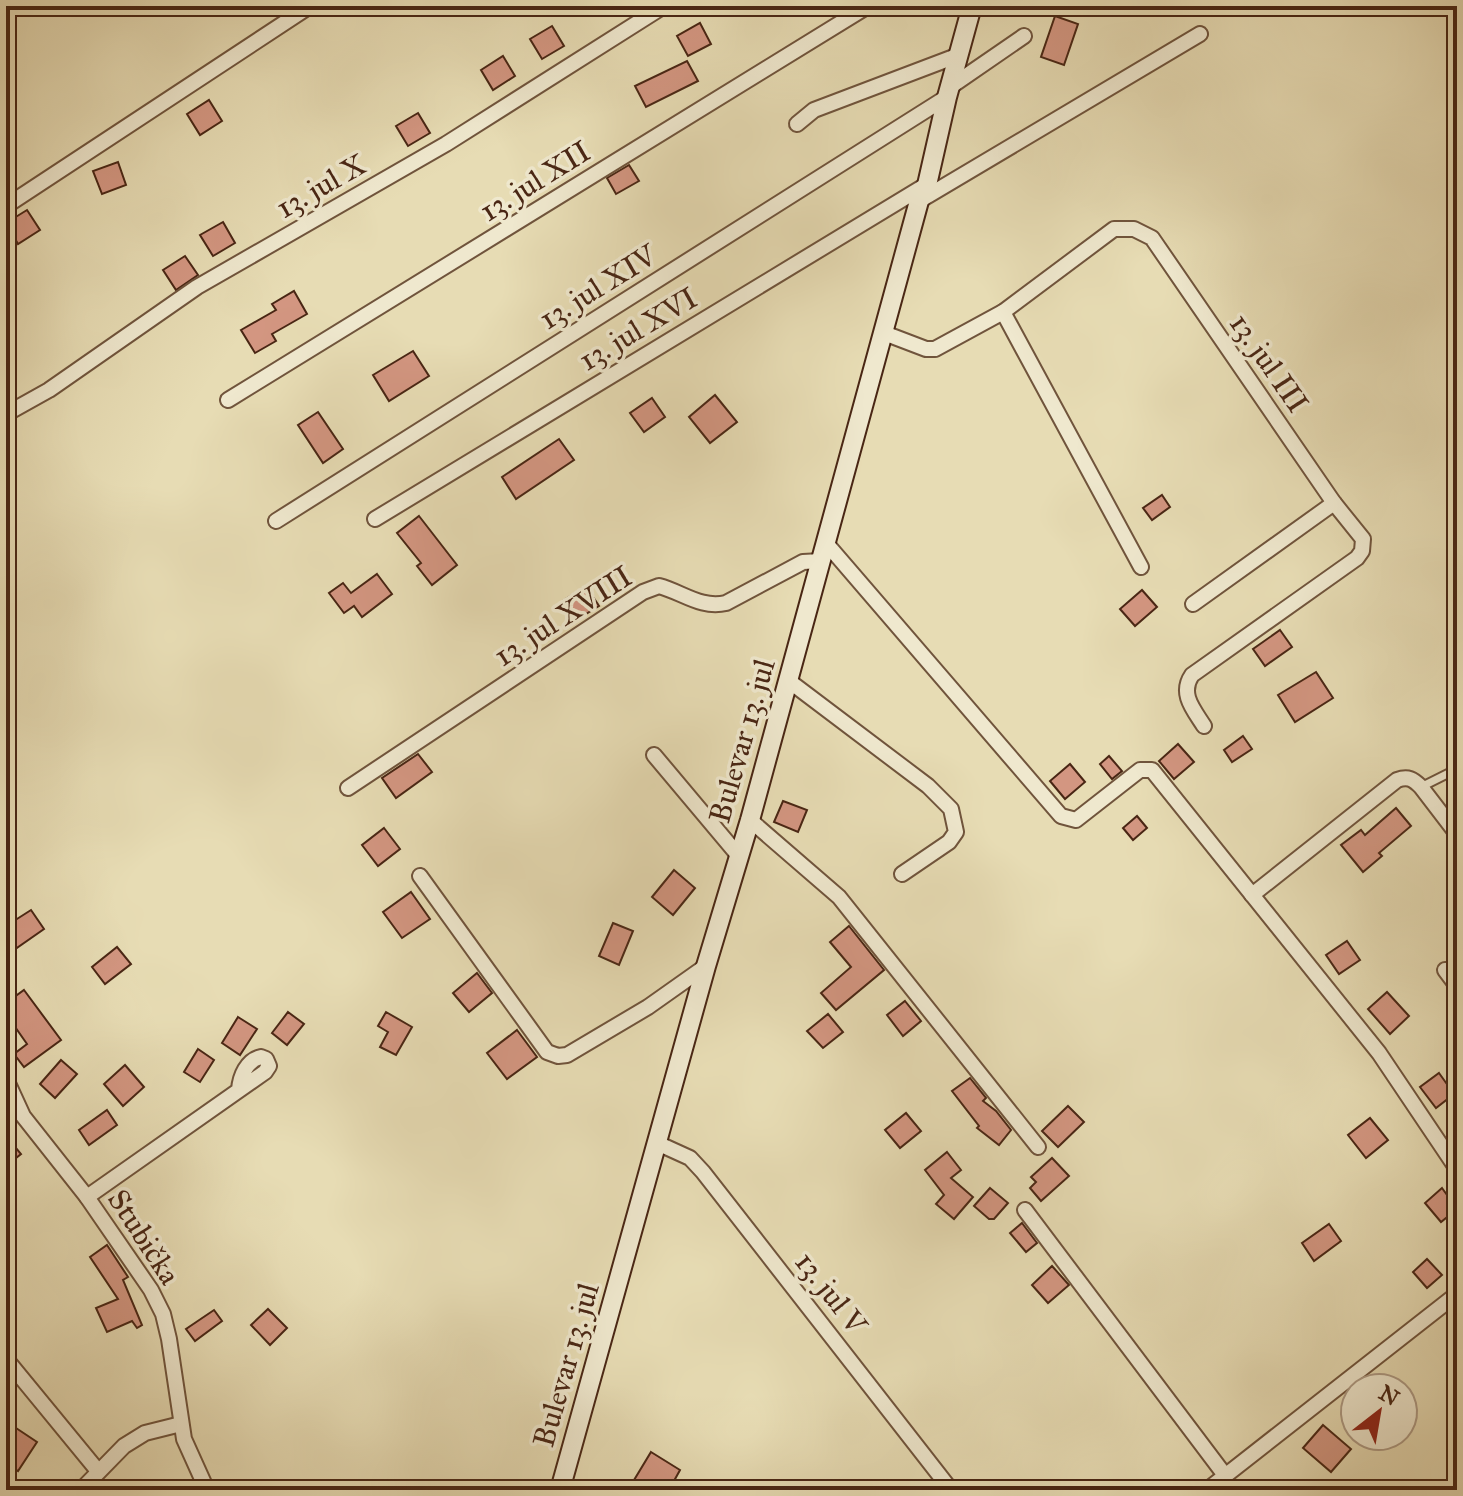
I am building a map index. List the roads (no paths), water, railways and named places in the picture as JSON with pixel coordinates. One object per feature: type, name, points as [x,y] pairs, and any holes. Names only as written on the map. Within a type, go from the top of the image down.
[{"type":"street","points":[[6,206],[310,6]]},
{"type":"street","name":"13. jul X","points":[[6,414],[49,390],[197,287],[446,144],[664,6]]},
{"type":"street","name":"13. jul XII","points":[[228,400],[868,6]]},
{"type":"street","name":"Bulevar 13. jul","points":[[560,1490],[789,681],[972,6]]},
{"type":"street","name":"13. jul XVI","points":[[375,519],[923,193],[1200,34]]},
{"type":"street","name":"13. jul XIV","points":[[276,521],[948,92],[1024,36]]},
{"type":"street","points":[[797,124],[814,110],[959,55]]},
{"type":"street","name":"13. jul III","points":[[884,333],[926,349],[935,349],[1003,312],[1114,229],[1134,229],[1152,238],[1334,503],[1363,539],[1362,551],[1357,558],[1192,675],[1186,683],[1187,699],[1204,726]]},
{"type":"street","points":[[1003,312],[1141,567]]},
{"type":"street","points":[[1193,604],[1334,503]]},
{"type":"street","points":[[824,552],[1061,816],[1076,820],[1140,770],[1152,770],[1379,1053],[1457,1169]]},
{"type":"street","name":"13. jul XVIII","points":[[348,788],[643,592],[659,586],[706,605],[726,603],[824,552]]},
{"type":"street","points":[[789,681],[928,786],[951,809],[956,832],[949,842],[902,874]]},
{"type":"street","points":[[654,755],[738,855]]},
{"type":"street","points":[[1252,895],[1397,780],[1405,777],[1415,780],[1457,834]]},
{"type":"street","points":[[750,820],[839,897],[1038,1147]]},
{"type":"street","points":[[420,876],[547,1052],[558,1056],[567,1055],[648,1007],[706,966]]},
{"type":"street","points":[[1445,970],[1457,986]]},
{"type":"street","name":"Stubička","points":[[6,1079],[23,1116],[87,1197],[151,1290],[163,1314],[184,1439],[207,1490]]},
{"type":"street","points":[[87,1197],[239,1090]]},
{"type":"street","name":"13. jul V","points":[[657,1143],[690,1158],[703,1172],[951,1490]]},
{"type":"street","points":[[1025,1210],[1224,1474]]},
{"type":"street","points":[[1207,1490],[1457,1294]]},
{"type":"street","points":[[6,1359],[98,1471]]},
{"type":"street","points":[[81,1490],[124,1446],[145,1433],[181,1424]]},
{"type":"lane","points":[[1453,6],[1457,15]]},
{"type":"lane","points":[[1421,787],[1457,769]]}]
